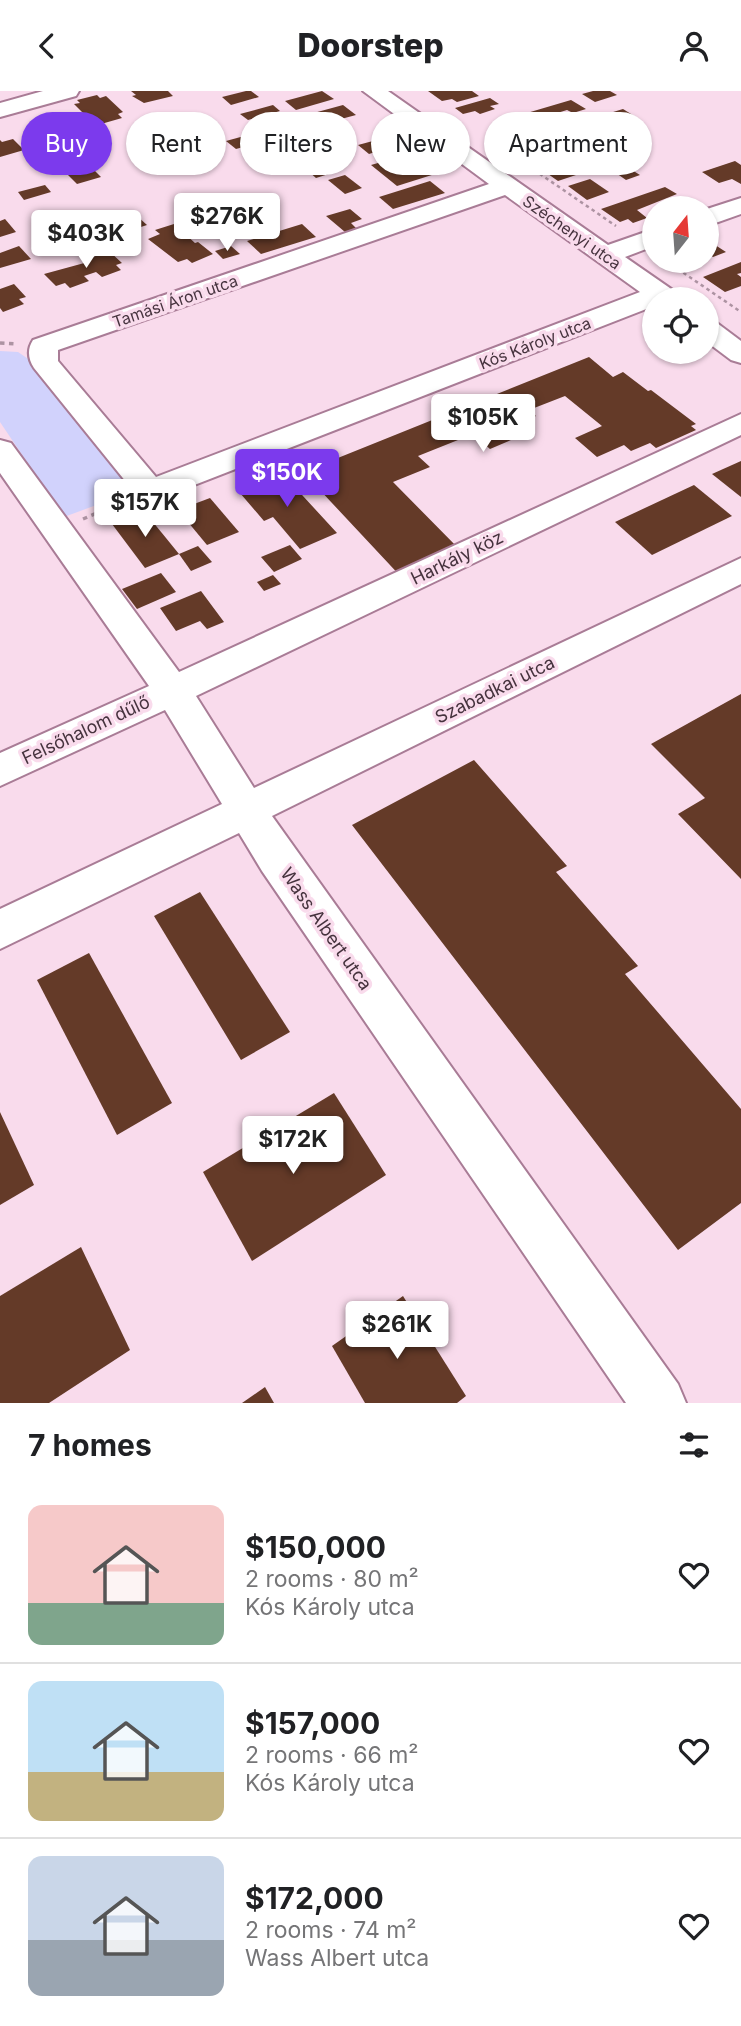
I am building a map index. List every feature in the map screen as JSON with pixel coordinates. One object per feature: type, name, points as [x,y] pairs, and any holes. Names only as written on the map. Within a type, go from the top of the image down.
[{"type":"street","points":[[0,110],[68,91]]},
{"type":"street","name":"Széchenyi utca","points":[[374,91],[650,287]]},
{"type":"street","name":"Tamási Áron utca","points":[[150,491],[44,362],[43,346],[507,186]]},
{"type":"street","points":[[719,213],[741,205]]},
{"type":"street","points":[[605,255],[642,242]]},
{"type":"street","name":"Kós Károly utca","points":[[150,491],[642,305]]},
{"type":"street","points":[[719,338],[741,354]]},
{"type":"street","name":"Harkály köz","points":[[173,691],[741,423]]},
{"type":"street","name":"Wass Albert utca","points":[[0,450],[173,691],[277,859],[659,1403]]},
{"type":"street","name":"Szabadkai utca","points":[[0,930],[741,570]]},
{"type":"street","name":"Felsőhalom dűlő","points":[[0,770],[173,691]]},
{"type":"path","points":[[545,175],[642,237]]},
{"type":"path","points":[[684,273],[741,312]]},
{"type":"path","points":[[57,529],[150,491]]},
{"type":"shaded area","points":[[0,351],[18,352],[37,365],[137,490],[64,517],[0,422]]},
{"type":"building","points":[[131,91],[168,91],[173,96],[144,103],[132,96],[136,95]]},
{"type":"building","points":[[246,91],[259,97],[231,105],[222,97]]},
{"type":"building","points":[[322,91],[334,99],[296,110],[285,101]]},
{"type":"building","points":[[428,91],[472,91],[479,96],[457,102],[452,99],[442,101]]},
{"type":"building","points":[[610,91],[617,95],[595,102],[582,94]]},
{"type":"building","points":[[97,95],[100,98],[106,96],[123,112],[118,114],[122,118],[112,121],[112,112],[82,112],[74,104],[80,103],[77,100]]},
{"type":"building","points":[[490,98],[499,104],[490,106],[495,109],[480,114],[475,111],[460,112],[455,108]]},
{"type":"building","points":[[571,100],[586,109],[576,112],[530,112]]},
{"type":"building","points":[[273,105],[280,111],[276,112],[247,112]]},
{"type":"building","points":[[343,105],[352,112],[317,112]]},
{"type":"building","points":[[240,137],[240,148],[236,149],[226,141]]},
{"type":"building","points":[[13,139],[21,147],[21,151],[0,157],[0,140],[2,142]]},
{"type":"building","points":[[371,142],[371,153],[369,154],[358,145]]},
{"type":"building","points":[[735,161],[741,165],[741,184],[732,179],[719,183],[702,172]]},
{"type":"building","points":[[68,175],[101,177],[77,184]]},
{"type":"building","points":[[345,175],[362,188],[345,194],[328,180]]},
{"type":"building","points":[[383,175],[432,175],[397,186]]},
{"type":"building","points":[[549,175],[576,175],[558,181]]},
{"type":"building","points":[[619,175],[640,175],[626,180]]},
{"type":"building","points":[[590,179],[609,192],[587,200],[568,186]]},
{"type":"building","points":[[430,181],[445,193],[393,209],[379,197]]},
{"type":"building","points":[[45,185],[51,192],[24,200],[18,192]]},
{"type":"building","points":[[665,187],[677,194],[642,196],[642,208],[637,210],[642,214],[642,220],[633,223],[628,219],[620,222],[601,209]]},
{"type":"building","points":[[350,209],[362,219],[351,223],[356,228],[345,232],[326,216]]},
{"type":"building","points":[[137,216],[147,225],[61,253],[48,239]]},
{"type":"building","points":[[5,219],[16,232],[0,237],[0,221]]},
{"type":"building","points":[[174,224],[195,243],[198,242],[213,254],[192,263],[187,259],[178,262],[148,239],[160,234],[155,230]]},
{"type":"building","points":[[302,224],[316,237],[261,254],[247,241]]},
{"type":"building","points":[[19,246],[31,259],[0,268],[0,253]]},
{"type":"building","points":[[231,246],[240,254],[223,259],[215,251]]},
{"type":"building","points":[[109,251],[122,263],[116,265],[121,270],[102,277],[96,272],[84,276],[89,281],[70,288],[65,283],[56,286],[44,274],[88,262],[85,260]]},
{"type":"building","points":[[741,262],[741,273],[737,274],[741,277],[741,286],[725,292],[703,277],[719,273]]},
{"type":"building","points":[[14,284],[26,297],[19,299],[24,304],[3,312],[0,308],[0,289]]},
{"type":"building","points":[[589,357],[613,377],[623,372],[648,391],[651,390],[696,424],[691,426],[696,430],[656,448],[650,443],[631,451],[624,445],[597,457],[575,438],[602,426],[565,396],[529,410],[536,416],[508,428],[518,437],[490,449],[473,434],[418,456],[430,467],[393,482],[463,553],[404,580],[303,472]]},
{"type":"building","points":[[741,461],[741,497],[712,474]]},
{"type":"building","points":[[280,471],[337,533],[300,549],[273,517],[264,521],[240,493],[249,490],[244,485]]},
{"type":"building","points":[[694,485],[732,516],[652,555],[615,522]]},
{"type":"building","points":[[210,498],[239,532],[207,545],[178,510]]},
{"type":"building","points":[[144,511],[179,554],[145,568],[112,524]]},
{"type":"building","points":[[290,545],[302,559],[274,572],[261,557]]},
{"type":"building","points":[[198,546],[212,562],[191,571],[179,554]]},
{"type":"building","points":[[161,573],[176,592],[137,609],[122,589]]},
{"type":"building","points":[[273,575],[281,584],[264,591],[257,582]]},
{"type":"building","points":[[201,591],[224,622],[207,629],[200,621],[176,631],[160,608]]},
{"type":"building","points":[[741,694],[741,879],[678,814],[705,798],[651,744]]},
{"type":"building","points":[[474,760],[567,866],[556,872],[638,966],[625,974],[741,1109],[741,1203],[678,1250],[352,825]]},
{"type":"building","points":[[200,892],[290,1032],[241,1060],[154,916]]},
{"type":"building","points":[[89,953],[172,1103],[117,1135],[37,980]]},
{"type":"building","points":[[334,1093],[386,1175],[252,1261],[203,1172]]},
{"type":"building","points":[[0,1112],[34,1185],[0,1205]]},
{"type":"building","points":[[81,1247],[130,1350],[49,1403],[0,1403],[0,1296]]},
{"type":"building","points":[[403,1296],[466,1396],[457,1403],[365,1403],[332,1346]]},
{"type":"building","points":[[265,1387],[274,1403],[242,1403]]}]
